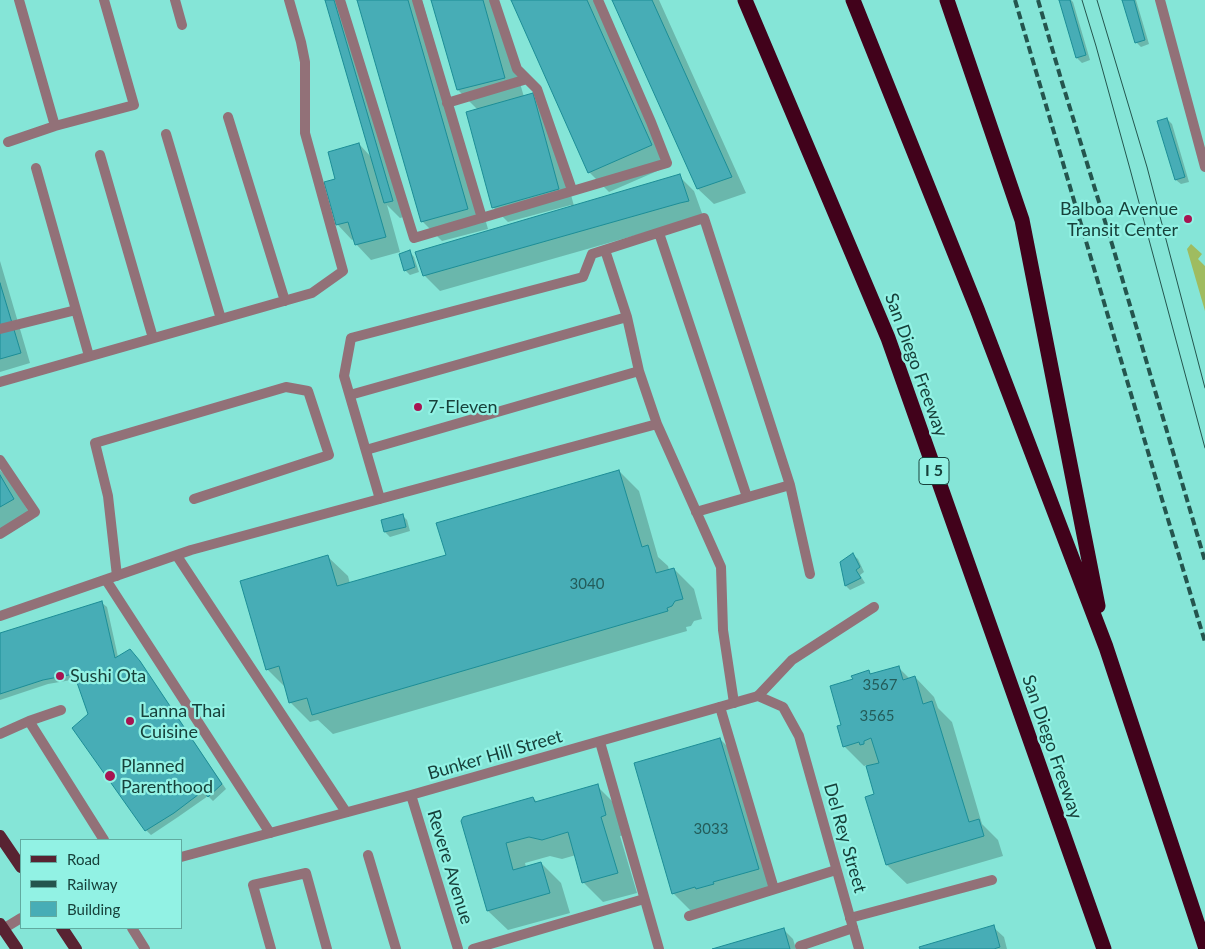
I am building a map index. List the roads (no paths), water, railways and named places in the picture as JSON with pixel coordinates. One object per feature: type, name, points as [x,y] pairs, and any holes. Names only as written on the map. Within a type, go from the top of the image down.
[{"type":"highway","name":"San Diego Freeway","points":[[744,0],[888,338],[1104,949]]},
{"type":"highway","points":[[853,0],[977,309],[1106,647],[1205,946]]},
{"type":"highway","points":[[947,0],[1022,220],[1106,647]]},
{"type":"main road","points":[[0,836],[20,866]]},
{"type":"main road","points":[[2,926],[17,949]]},
{"type":"main road","points":[[63,929],[76,949]]},
{"type":"street","points":[[19,0],[55,126]]},
{"type":"street","points":[[8,142],[55,126],[134,105],[104,0]]},
{"type":"street","points":[[175,0],[182,25]]},
{"type":"street","points":[[0,382],[312,293],[343,271],[305,133],[305,62],[289,0]]},
{"type":"street","points":[[340,0],[414,238],[667,162],[598,0]]},
{"type":"street","points":[[417,0],[482,218]]},
{"type":"street","points":[[494,0],[517,69],[537,88],[572,190]]},
{"type":"street","points":[[1160,0],[1205,167]]},
{"type":"street","points":[[448,103],[527,78]]},
{"type":"street","points":[[228,117],[285,300]]},
{"type":"street","points":[[166,134],[221,319]]},
{"type":"street","points":[[100,155],[153,338]]},
{"type":"street","points":[[36,168],[89,356]]},
{"type":"street","points":[[380,499],[344,376],[351,338],[583,277],[592,254],[704,218],[790,485],[810,574]]},
{"type":"street","points":[[659,233],[747,497]]},
{"type":"street","points":[[605,250],[627,317],[640,371],[657,424],[721,567],[723,630],[734,703]]},
{"type":"street","points":[[0,329],[76,310]]},
{"type":"street","points":[[350,396],[627,317]]},
{"type":"street","points":[[366,450],[640,371]]},
{"type":"street","points":[[117,576],[108,496],[95,444],[286,387],[308,391],[329,455],[194,499]]},
{"type":"street","points":[[0,616],[191,550],[657,424]]},
{"type":"street","points":[[0,460],[35,512],[0,534]]},
{"type":"street","points":[[696,512],[790,485]]},
{"type":"street","points":[[177,556],[346,812]]},
{"type":"street","points":[[106,580],[270,833]]},
{"type":"street","points":[[758,696],[792,660],[874,606]]},
{"type":"street","name":"Bunker Hill Street","points":[[182,856],[411,795],[758,696]]},
{"type":"street","name":"Del Rey Street","points":[[758,696],[783,707],[799,736],[859,949]]},
{"type":"street","points":[[720,707],[774,889]]},
{"type":"street","points":[[0,734],[61,710]]},
{"type":"street","points":[[29,721],[103,839]]},
{"type":"street","points":[[600,742],[659,949]]},
{"type":"street","name":"Revere Avenue","points":[[411,795],[458,949]]},
{"type":"street","points":[[368,855],[396,949]]},
{"type":"street","points":[[689,916],[836,870]]},
{"type":"street","points":[[271,949],[253,886],[306,873],[327,949]]},
{"type":"street","points":[[800,946],[852,923],[992,880]]},
{"type":"street","points":[[473,949],[644,899]]},
{"type":"street","points":[[2,926],[20,918]]},
{"type":"street","points":[[133,929],[145,949]]},
{"type":"tram line","points":[[1082,0],[1130,169],[1205,448]]},
{"type":"tram line","points":[[1097,0],[1147,167],[1205,388]]},
{"type":"railway","points":[[1015,0],[1205,642]]},
{"type":"railway","points":[[1038,0],[1205,561]]},
{"type":"place","name":"Balboa Avenue Transit Center","points":[[1188,219]]},
{"type":"place","name":"7-Eleven","points":[[418,407]]},
{"type":"place","name":"Sushi Ota","points":[[60,676]]},
{"type":"place","name":"Lanna Thai Cuisine","points":[[130,721]]},
{"type":"place","name":"Planned Parenthood","points":[[110,776]]}]
